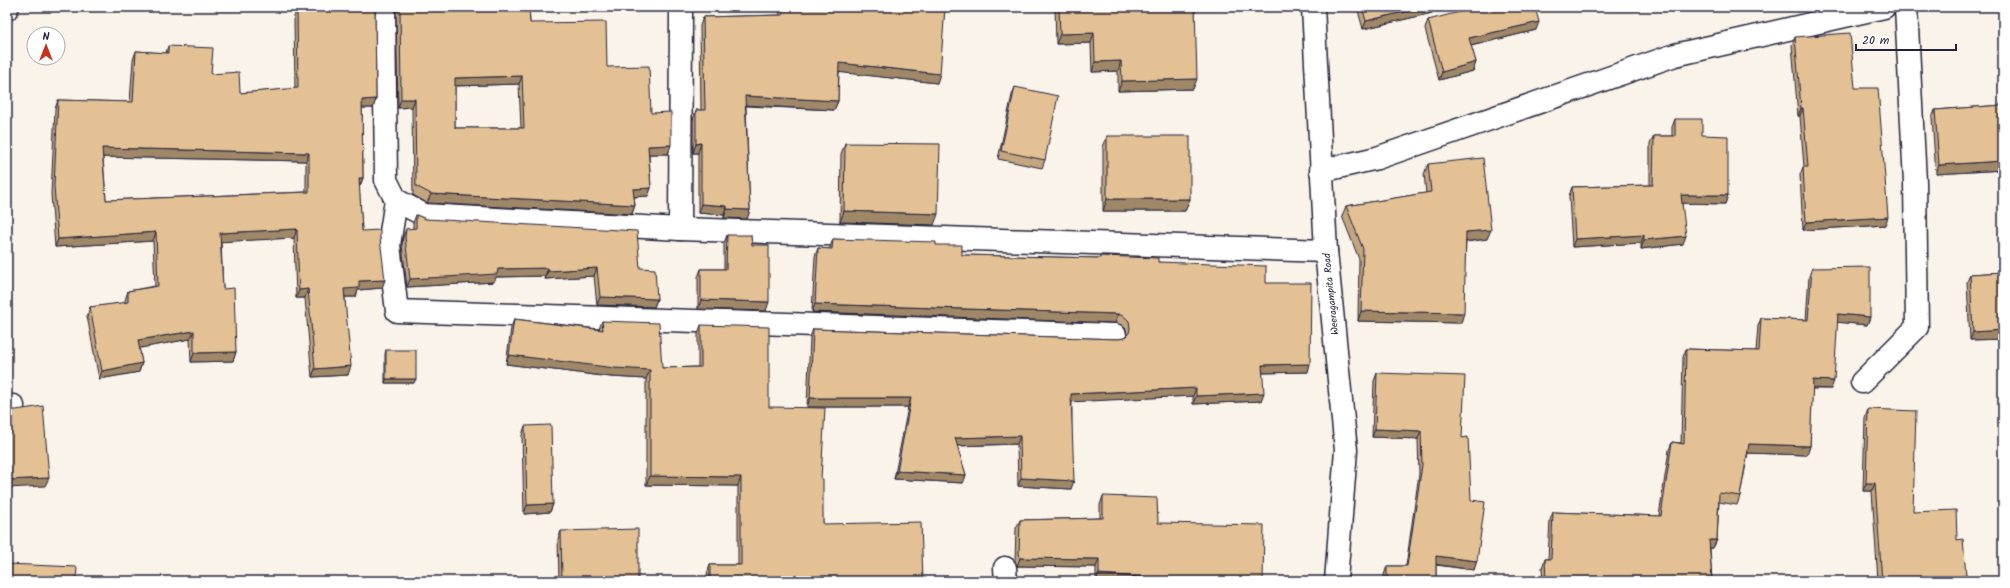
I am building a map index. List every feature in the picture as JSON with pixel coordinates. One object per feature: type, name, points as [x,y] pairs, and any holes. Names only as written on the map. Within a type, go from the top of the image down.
[{"type":"street","points":[[384,7],[386,180],[396,200],[424,215],[680,229],[1326,251]]},
{"type":"street","points":[[680,229],[681,7]]},
{"type":"street","name":"Weeragampita Road","points":[[1313,7],[1326,251],[1346,450],[1336,581]]},
{"type":"street","points":[[1321,171],[1377,158],[1675,55],[1840,12],[1884,7]]},
{"type":"street","points":[[1862,382],[1917,327],[1914,182],[1906,7]]},
{"type":"street","points":[[396,200],[389,245],[397,311],[1115,335]]},
{"type":"building","points":[[304,7],[375,7],[376,99],[362,100],[363,178],[359,178],[362,231],[380,230],[385,280],[359,281],[359,288],[344,289],[351,366],[315,369],[308,289],[299,290],[297,229],[220,233],[223,289],[234,288],[236,352],[194,353],[194,331],[138,340],[142,363],[102,371],[90,307],[128,302],[128,291],[158,286],[156,232],[58,239],[54,186],[58,100],[133,102],[136,51],[168,53],[168,46],[213,48],[211,74],[239,72],[240,93],[298,88],[297,9],[304,9]],"holes":[[[102,148],[309,153],[309,192],[106,200]]]},
{"type":"building","points":[[400,7],[529,7],[530,23],[606,22],[607,67],[649,66],[651,113],[671,112],[671,145],[648,146],[651,188],[633,189],[635,205],[431,194],[416,186],[415,99],[401,99]],"holes":[[[522,76],[524,128],[455,128],[455,78]]]},
{"type":"building","points":[[783,7],[945,7],[940,74],[839,63],[838,101],[745,96],[750,210],[727,209],[727,206],[701,204],[701,143],[696,144],[696,110],[705,110],[703,17],[783,15]]},
{"type":"building","points":[[1059,7],[1195,7],[1197,79],[1122,81],[1121,61],[1095,62],[1094,33],[1060,34]]},
{"type":"building","points":[[1362,7],[1424,7],[1366,21]]},
{"type":"building","points":[[1479,7],[1535,7],[1539,22],[1469,38],[1476,62],[1442,72],[1428,20]]},
{"type":"building","points":[[1850,33],[1855,88],[1878,88],[1888,217],[1806,222],[1803,167],[1808,167],[1795,37]]},
{"type":"building","points":[[1015,87],[1058,96],[1045,160],[1001,151]]},
{"type":"building","points":[[2003,105],[2003,161],[1939,165],[1935,110]]},
{"type":"building","points":[[1675,119],[1702,119],[1702,135],[1728,136],[1728,195],[1681,195],[1686,236],[1644,240],[1644,235],[1575,239],[1572,187],[1653,185],[1654,136],[1675,136]]},
{"type":"building","points":[[1107,136],[1190,136],[1190,199],[1107,199]]},
{"type":"building","points":[[845,143],[940,144],[938,214],[844,211]]},
{"type":"building","points":[[1483,158],[1491,230],[1466,232],[1464,313],[1361,311],[1363,249],[1346,206],[1431,192],[1428,164]]},
{"type":"building","points":[[416,215],[426,219],[637,231],[640,268],[655,269],[657,299],[600,297],[597,268],[548,271],[548,268],[498,269],[497,274],[410,279],[405,237],[406,229],[416,228]]},
{"type":"building","points":[[727,235],[751,235],[752,245],[769,245],[769,302],[701,300],[701,269],[726,269]]},
{"type":"building","points":[[833,239],[936,242],[936,245],[962,245],[962,255],[1158,258],[1158,262],[1266,266],[1266,283],[1311,283],[1310,364],[1262,365],[1264,393],[1196,396],[1196,388],[1071,394],[1074,481],[1021,478],[1020,436],[955,438],[966,475],[897,471],[911,398],[810,398],[813,329],[1118,339],[1124,338],[1129,333],[1129,321],[1125,317],[1118,314],[815,304],[818,248],[832,249]]},
{"type":"building","points":[[1870,267],[1870,317],[1838,314],[1834,381],[1813,380],[1810,446],[1749,444],[1740,496],[1719,493],[1717,540],[1709,540],[1712,581],[1546,581],[1545,559],[1551,559],[1553,512],[1661,516],[1672,442],[1684,444],[1686,349],[1759,351],[1761,318],[1808,320],[1812,268]]},
{"type":"building","points":[[2003,272],[2003,330],[1973,332],[1970,274]]},
{"type":"building","points":[[514,319],[603,330],[602,321],[659,323],[662,368],[701,367],[701,325],[769,327],[769,407],[825,408],[821,479],[823,479],[823,524],[921,522],[923,581],[710,581],[710,565],[741,565],[741,477],[650,476],[650,370],[615,368],[509,355]]},
{"type":"building","points":[[386,350],[416,350],[416,379],[386,379]]},
{"type":"building","points":[[1377,373],[1465,376],[1462,438],[1468,437],[1471,500],[1485,502],[1477,561],[1436,556],[1436,581],[1387,581],[1387,566],[1407,566],[1422,465],[1421,431],[1375,429]]},
{"type":"building","points":[[43,406],[49,478],[7,480],[7,410]]},
{"type":"building","points":[[1868,409],[1916,411],[1913,512],[1956,510],[1957,540],[1963,539],[1966,576],[1882,581],[1875,483],[1866,483]]},
{"type":"building","points":[[551,425],[553,504],[527,505],[525,426]]},
{"type":"building","points":[[1103,496],[1157,498],[1158,523],[1264,525],[1263,581],[1172,581],[1172,579],[1099,574],[1099,559],[1020,558],[1020,520],[1103,518]]},
{"type":"building","points":[[638,529],[638,581],[562,581],[561,531]]},
{"type":"building","points":[[7,564],[77,567],[76,581],[7,581]]}]
